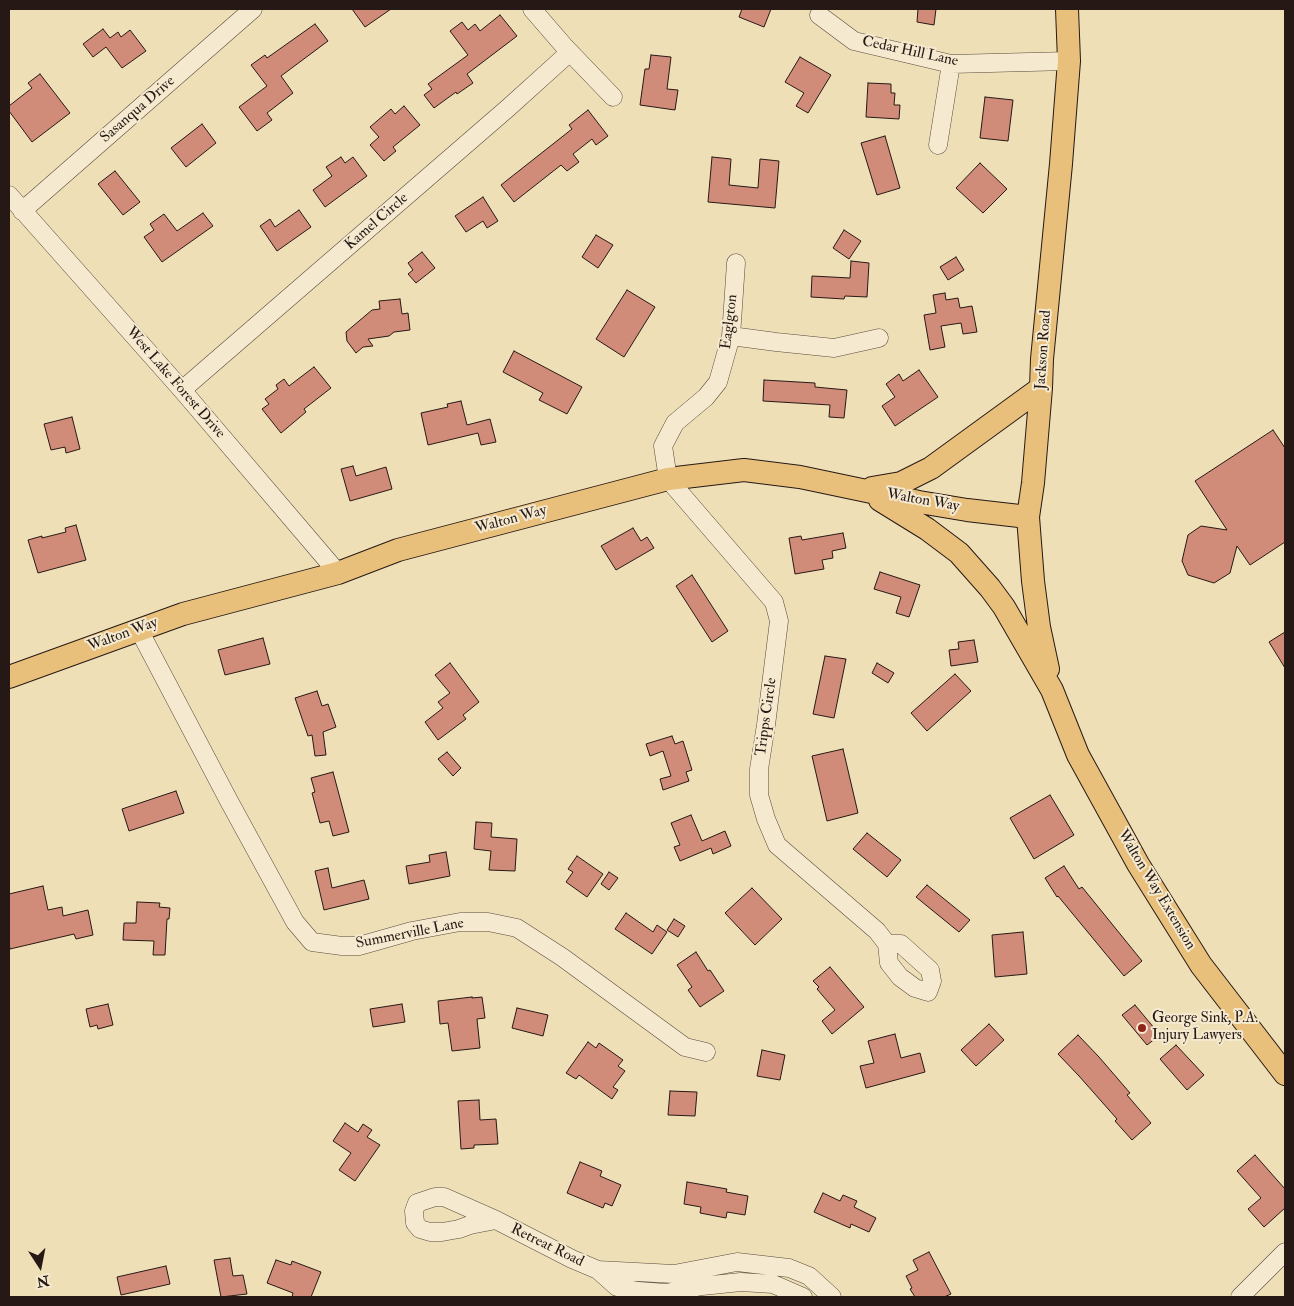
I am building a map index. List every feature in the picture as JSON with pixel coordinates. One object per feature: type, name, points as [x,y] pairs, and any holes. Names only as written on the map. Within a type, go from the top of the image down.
[{"type":"main road","name":"Jackson Road","points":[[1052,690],[1039,627],[1028,516],[1033,483],[1042,359],[1069,61],[1067,9]]},
{"type":"main road","points":[[862,490],[901,484],[931,468],[1041,388]]},
{"type":"main road","name":"Walton Way","points":[[9,677],[183,614],[338,573],[398,550],[668,479],[744,470],[800,477],[967,510],[1028,516]]},
{"type":"main road","points":[[862,490],[927,529],[959,553],[1004,607],[1052,690]]},
{"type":"main road","name":"Walton Way Extension","points":[[1052,690],[1078,755],[1138,864],[1201,966],[1285,1074]]},
{"type":"street","name":"Sasanqua Drive","points":[[22,211],[253,9]]},
{"type":"street","points":[[532,9],[613,97]]},
{"type":"street","name":"Cedar Hill Lane","points":[[819,15],[854,41],[951,64],[1069,61]]},
{"type":"street","name":"Kamel Circle","points":[[182,390],[508,108],[570,52]]},
{"type":"street","points":[[938,145],[951,64]]},
{"type":"street","name":"West Lake Forest Drive","points":[[9,195],[182,390],[338,573]]},
{"type":"street","name":"Eaglgton","points":[[668,479],[663,446],[674,423],[706,396],[718,382],[731,336],[736,263]]},
{"type":"street","points":[[731,336],[834,348],[879,338]]},
{"type":"street","name":"Tripps Circle","points":[[668,479],[774,602],[779,621],[769,706],[759,768],[760,795],[766,819],[777,845],[877,931],[887,944]]},
{"type":"street","name":"Summerville Lane","points":[[139,630],[295,922],[312,942],[359,946],[412,931],[460,922],[488,922],[516,928],[562,957],[685,1047],[706,1052]]},
{"type":"street","name":"Retreat Road","points":[[496,1220],[572,1260],[598,1270],[674,1274],[736,1262],[789,1268],[810,1276],[832,1297]]},
{"type":"street","points":[[1240,1297],[1285,1252]]},
{"type":"street","name":"Retreat Road","points":[[598,1270],[617,1287],[638,1291],[666,1293],[702,1286],[741,1282],[774,1284],[803,1297]]},
{"type":"building","points":[[352,9],[391,9],[365,27]]},
{"type":"building","points":[[742,9],[771,9],[764,27],[739,17]]},
{"type":"building","points":[[918,9],[936,9],[934,25],[917,22]]},
{"type":"building","points":[[500,15],[517,36],[467,74],[473,83],[457,94],[456,92],[434,108],[424,95],[432,89],[428,84],[468,55],[450,31],[462,22],[468,30],[475,24],[480,31]]},
{"type":"building","points":[[315,24],[328,41],[281,76],[293,93],[267,113],[272,120],[257,131],[239,107],[267,86],[251,65],[265,55],[267,58]]},
{"type":"building","points":[[103,29],[110,38],[118,32],[121,37],[130,30],[146,51],[122,68],[106,47],[93,57],[83,44]]},
{"type":"building","points":[[651,55],[671,57],[667,89],[678,90],[675,110],[640,105],[645,69],[649,69]]},
{"type":"building","points":[[800,57],[831,75],[808,113],[796,106],[804,93],[785,82]]},
{"type":"building","points":[[40,74],[70,113],[32,142],[9,111],[9,106],[32,88],[28,83]]},
{"type":"building","points":[[868,83],[891,84],[891,93],[895,93],[894,105],[900,105],[899,119],[866,117]]},
{"type":"building","points":[[985,97],[1013,100],[1008,141],[980,138]]},
{"type":"building","points":[[404,106],[420,125],[393,147],[396,151],[384,161],[370,145],[379,137],[370,127],[391,109],[395,114]]},
{"type":"building","points":[[588,110],[608,136],[596,145],[592,139],[573,154],[579,162],[567,171],[561,165],[514,202],[501,185],[572,129],[569,125]]},
{"type":"building","points":[[202,124],[216,143],[186,167],[171,148]]},
{"type":"building","points":[[885,136],[900,188],[877,195],[861,143]]},
{"type":"building","points":[[341,157],[345,163],[353,157],[367,176],[325,207],[313,190],[332,176],[326,167]]},
{"type":"building","points":[[712,157],[731,159],[729,185],[758,188],[760,159],[779,161],[775,208],[708,202]]},
{"type":"building","points":[[980,163],[1007,189],[983,213],[956,188]]},
{"type":"building","points":[[115,171],[140,202],[123,215],[98,184]]},
{"type":"building","points":[[483,197],[498,221],[487,228],[483,221],[466,232],[455,216]]},
{"type":"building","points":[[299,210],[311,227],[277,251],[260,226],[270,219],[275,227]]},
{"type":"building","points":[[203,213],[213,226],[162,262],[144,237],[154,230],[150,224],[164,214],[177,231]]},
{"type":"building","points":[[844,230],[861,241],[849,259],[833,248]]},
{"type":"building","points":[[596,235],[613,245],[598,268],[582,257]]},
{"type":"building","points":[[422,252],[435,268],[416,283],[408,274],[413,270],[408,263]]},
{"type":"building","points":[[956,257],[964,270],[948,280],[940,267]]},
{"type":"building","points":[[851,261],[869,263],[867,297],[845,296],[844,299],[811,297],[812,276],[850,278]]},
{"type":"building","points":[[627,290],[655,307],[624,357],[596,339]]},
{"type":"building","points":[[945,293],[946,300],[958,298],[960,308],[972,306],[977,332],[963,334],[961,323],[941,326],[945,347],[930,350],[924,315],[936,313],[933,295]]},
{"type":"building","points":[[400,299],[402,314],[408,313],[410,330],[368,339],[373,346],[363,347],[356,353],[347,341],[346,332],[372,310],[380,309],[379,301]]},
{"type":"building","points":[[514,351],[582,387],[567,414],[539,400],[543,393],[503,372]]},
{"type":"building","points":[[314,367],[331,388],[304,409],[306,412],[281,433],[262,409],[269,404],[265,399],[278,389],[276,385],[284,379],[289,386]]},
{"type":"building","points":[[919,370],[938,397],[895,426],[882,406],[895,397],[886,384],[899,374],[903,381]]},
{"type":"building","points":[[764,380],[815,383],[815,387],[847,390],[844,418],[829,417],[830,405],[763,401]]},
{"type":"building","points":[[461,401],[467,425],[490,419],[496,442],[481,445],[478,433],[428,445],[421,413],[448,407],[447,404]]},
{"type":"building","points":[[72,417],[80,449],[66,453],[65,447],[51,450],[44,424]]},
{"type":"building","points":[[1273,430],[1285,448],[1285,542],[1250,565],[1237,546],[1230,573],[1214,583],[1188,575],[1182,561],[1188,535],[1201,526],[1227,530],[1195,481]]},
{"type":"building","points":[[353,466],[356,476],[386,467],[392,489],[350,501],[341,469]]},
{"type":"building","points":[[76,525],[86,560],[38,573],[28,540],[66,532],[65,528]]},
{"type":"building","points":[[633,528],[641,541],[647,537],[654,548],[616,570],[601,546]]},
{"type":"building","points":[[843,533],[846,548],[832,551],[833,558],[822,560],[824,569],[795,574],[789,538],[801,536],[802,540]]},
{"type":"building","points":[[880,572],[920,585],[909,617],[896,613],[901,597],[874,589]]},
{"type":"building","points":[[692,575],[728,631],[712,642],[676,586]]},
{"type":"building","points":[[1285,632],[1285,668],[1269,642]]},
{"type":"building","points":[[263,638],[270,664],[225,675],[218,650]]},
{"type":"building","points":[[974,640],[978,662],[951,666],[949,650],[959,649],[958,642]]},
{"type":"building","points":[[825,656],[846,659],[834,718],[813,714]]},
{"type":"building","points":[[450,663],[479,702],[463,715],[466,719],[438,740],[425,722],[443,708],[438,702],[450,693],[435,675]]},
{"type":"building","points":[[877,663],[894,673],[888,683],[872,673]]},
{"type":"building","points":[[955,674],[971,691],[927,731],[911,713]]},
{"type":"building","points":[[317,691],[322,706],[328,704],[336,727],[323,732],[326,755],[315,756],[312,735],[308,736],[295,698]]},
{"type":"building","points":[[672,736],[675,744],[683,741],[692,770],[686,772],[689,781],[663,790],[660,779],[671,776],[663,751],[650,756],[646,744]]},
{"type":"building","points":[[843,749],[858,813],[827,821],[812,756]]},
{"type":"building","points":[[447,752],[461,768],[453,776],[438,759]]},
{"type":"building","points":[[333,772],[349,832],[333,836],[329,821],[320,823],[312,793],[315,792],[311,778]]},
{"type":"building","points":[[176,791],[184,813],[129,831],[122,809]]},
{"type":"building","points":[[1050,795],[1074,835],[1034,859],[1010,818]]},
{"type":"building","points":[[691,815],[702,841],[725,831],[731,846],[713,854],[711,848],[680,861],[674,847],[680,845],[671,823]]},
{"type":"building","points":[[476,822],[492,823],[491,837],[517,839],[515,871],[489,870],[491,851],[474,849]]},
{"type":"building","points":[[867,833],[901,860],[887,877],[853,849]]},
{"type":"building","points":[[446,852],[450,876],[409,884],[406,866],[430,862],[429,855]]},
{"type":"building","points":[[577,856],[603,874],[587,897],[566,882],[573,872],[568,869]]},
{"type":"building","points":[[1064,866],[1079,889],[1082,887],[1142,961],[1124,976],[1057,897],[1045,878]]},
{"type":"building","points":[[328,868],[332,888],[364,880],[369,899],[324,910],[315,871]]},
{"type":"building","points":[[609,872],[618,878],[609,890],[601,884]]},
{"type":"building","points":[[927,885],[970,920],[959,932],[916,897]]},
{"type":"building","points":[[43,886],[48,910],[62,907],[63,916],[88,910],[93,935],[76,939],[74,934],[10,949],[9,894]]},
{"type":"building","points":[[752,888],[782,919],[755,945],[725,913]]},
{"type":"building","points":[[137,902],[160,903],[159,907],[170,908],[169,919],[167,919],[165,955],[153,955],[154,941],[123,940],[124,923],[136,923]]},
{"type":"building","points":[[626,913],[653,932],[657,925],[667,932],[652,954],[615,929]]},
{"type":"building","points":[[674,919],[685,926],[678,937],[667,930]]},
{"type":"building","points":[[1023,932],[1027,974],[995,977],[992,935]]},
{"type":"building","points":[[696,952],[724,991],[700,1007],[688,990],[692,987],[677,965]]},
{"type":"building","points":[[830,967],[864,1007],[832,1034],[822,1021],[835,1010],[817,989],[819,987],[813,981]]},
{"type":"building","points":[[482,997],[485,1018],[477,1019],[480,1048],[452,1051],[448,1023],[440,1024],[438,1001]]},
{"type":"building","points":[[108,1004],[113,1025],[98,1029],[97,1025],[90,1027],[86,1009]]},
{"type":"building","points":[[402,1004],[405,1022],[373,1027],[370,1009]]},
{"type":"building","points":[[1135,1005],[1160,1035],[1147,1045],[1122,1015]]},
{"type":"building","points":[[517,1008],[548,1015],[543,1036],[512,1028]]},
{"type":"building","points":[[989,1024],[1004,1040],[976,1066],[961,1050]]},
{"type":"building","points":[[895,1034],[901,1058],[920,1053],[925,1072],[866,1088],[860,1066],[874,1063],[868,1041]]},
{"type":"building","points":[[1078,1035],[1130,1093],[1127,1095],[1151,1123],[1132,1140],[1115,1121],[1117,1119],[1058,1054]]},
{"type":"building","points":[[588,1042],[596,1048],[599,1043],[623,1060],[618,1066],[625,1071],[613,1087],[618,1090],[612,1099],[579,1075],[576,1079],[566,1073]]},
{"type":"building","points":[[1176,1045],[1204,1075],[1187,1090],[1160,1059]]},
{"type":"building","points":[[762,1050],[785,1055],[780,1080],[757,1076]]},
{"type":"building","points":[[670,1091],[697,1092],[695,1116],[668,1115]]},
{"type":"building","points":[[479,1100],[480,1120],[496,1119],[498,1144],[474,1145],[474,1148],[461,1149],[458,1101]]},
{"type":"building","points":[[345,1123],[358,1132],[363,1124],[372,1130],[367,1137],[380,1145],[355,1181],[339,1170],[351,1153],[333,1141]]},
{"type":"building","points":[[1255,1155],[1285,1189],[1285,1208],[1264,1227],[1248,1209],[1261,1198],[1237,1171]]},
{"type":"building","points":[[580,1162],[602,1171],[600,1176],[621,1185],[612,1206],[605,1203],[603,1208],[567,1193]]},
{"type":"building","points":[[687,1182],[727,1189],[726,1192],[748,1196],[745,1215],[727,1212],[726,1218],[700,1213],[701,1207],[684,1204]]},
{"type":"building","points":[[823,1193],[840,1201],[843,1195],[857,1201],[854,1207],[876,1218],[869,1232],[851,1224],[850,1228],[814,1212]]},
{"type":"building","points":[[929,1252],[951,1294],[944,1297],[915,1297],[910,1289],[912,1288],[906,1276],[918,1270],[913,1260]]},
{"type":"building","points":[[230,1258],[233,1276],[243,1275],[247,1294],[221,1297],[214,1260]]},
{"type":"building","points":[[276,1260],[291,1265],[292,1261],[321,1272],[311,1297],[292,1297],[293,1293],[267,1283]]},
{"type":"building","points":[[166,1266],[170,1284],[121,1295],[117,1277]]},
{"type":"place","name":"George Sink, P.A. Injury Lawyers","points":[[1142,1028]]}]
